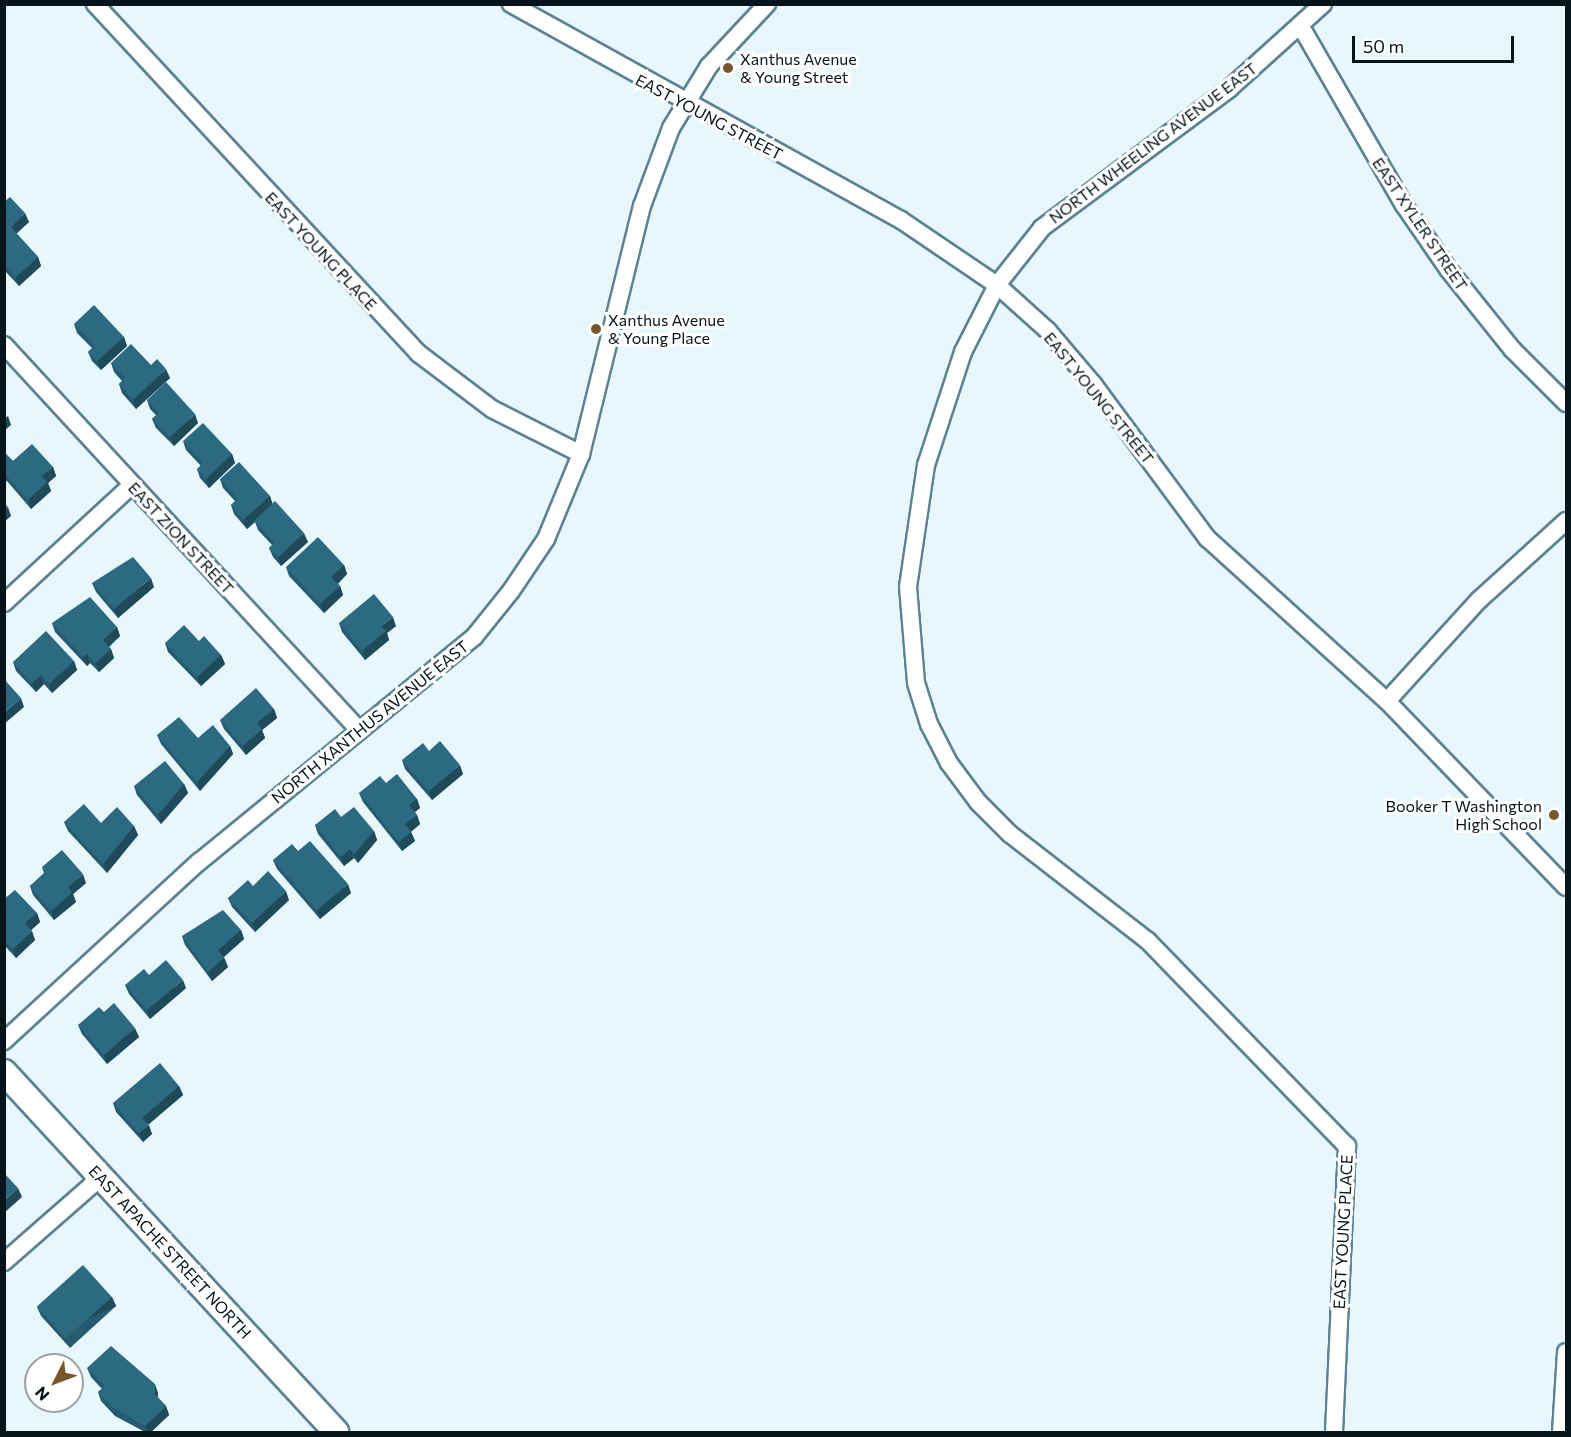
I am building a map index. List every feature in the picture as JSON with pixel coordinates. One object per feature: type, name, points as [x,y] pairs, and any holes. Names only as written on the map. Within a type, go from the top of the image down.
[{"type":"main road","name":"EAST APACHE STREET NORTH","points":[[4,1072],[336,1432]]},
{"type":"street","name":"EAST YOUNG PLACE","points":[[95,4],[418,353],[492,409],[581,454]]},
{"type":"street","name":"EAST YOUNG STREET","points":[[511,4],[683,104],[901,220],[997,285],[1048,331],[1093,384],[1207,538],[1387,701],[1566,887]]},
{"type":"street","name":"NORTH XANTHUS AVENUE EAST","points":[[4,1041],[200,862],[474,637],[512,591],[546,539],[581,454],[642,206],[683,104],[725,46],[767,4]]},
{"type":"street","name":"NORTH WHEELING AVENUE EAST","points":[[1245,1037],[1148,941],[986,810],[949,763],[929,724],[908,631],[913,523],[926,465],[963,352],[997,285],[1042,228],[1229,89],[1323,4]]},
{"type":"street","name":"EAST XYLER STREET","points":[[1300,25],[1344,107],[1448,269],[1512,350],[1566,403]]},
{"type":"street","name":"EAST ZION STREET","points":[[4,345],[359,730]]},
{"type":"street","points":[[4,603],[132,485]]},
{"type":"street","points":[[1387,701],[1479,600],[1566,521]]},
{"type":"street","name":"EAST YOUNG PLACE","points":[[1245,1037],[1347,1146],[1334,1432]]},
{"type":"street","points":[[4,1262],[101,1177]]},
{"type":"street","points":[[1561,1432],[1566,1352]]},
{"type":"building","points":[[10,197],[25,213],[11,227],[38,257],[16,277],[4,265],[4,202]]},
{"type":"building","points":[[94,305],[124,337],[97,361],[88,352],[95,346],[74,324]]},
{"type":"building","points":[[131,344],[151,365],[157,359],[166,369],[133,400],[119,384],[125,378],[111,363]]},
{"type":"building","points":[[166,382],[195,414],[170,437],[152,419],[159,413],[147,400]]},
{"type":"building","points":[[203,423],[232,454],[206,479],[197,469],[203,463],[183,441]]},
{"type":"building","points":[[32,444],[53,467],[42,476],[47,482],[28,500],[4,473],[4,452],[13,461]]},
{"type":"building","points":[[239,462],[270,496],[243,520],[231,505],[238,499],[220,479]]},
{"type":"building","points":[[275,501],[304,533],[278,557],[269,548],[275,543],[254,521]]},
{"type":"building","points":[[318,537],[344,565],[331,577],[340,586],[320,604],[286,567]]},
{"type":"building","points":[[133,557],[151,578],[114,609],[92,583]]},
{"type":"building","points":[[374,594],[393,617],[381,626],[386,631],[362,651],[339,623]]},
{"type":"building","points":[[90,597],[117,627],[103,640],[111,649],[96,663],[87,654],[83,657],[52,623]]},
{"type":"building","points":[[184,625],[199,641],[204,636],[221,655],[197,677],[165,643]]},
{"type":"building","points":[[46,631],[74,661],[49,684],[41,675],[32,683],[13,662]]},
{"type":"building","points":[[4,679],[21,698],[4,713]]},
{"type":"building","points":[[256,688],[274,709],[257,723],[262,729],[243,746],[220,720]]},
{"type":"building","points":[[179,717],[198,738],[213,725],[230,746],[197,782],[157,735]]},
{"type":"building","points":[[440,741],[460,765],[429,791],[402,760],[423,743],[429,751]]},
{"type":"building","points":[[165,761],[184,784],[158,815],[134,786]]},
{"type":"building","points":[[397,774],[417,799],[409,805],[417,815],[405,824],[411,832],[399,842],[359,793],[380,776],[386,783]]},
{"type":"building","points":[[84,804],[101,823],[117,807],[134,826],[103,864],[64,822]]},
{"type":"building","points":[[354,807],[374,831],[354,854],[350,849],[341,857],[315,825],[335,809],[341,817]]},
{"type":"building","points":[[310,841],[348,884],[317,910],[273,860],[292,844],[298,851]]},
{"type":"building","points":[[62,850],[83,874],[68,887],[72,893],[51,911],[30,886],[46,872],[42,867]]},
{"type":"building","points":[[268,871],[286,891],[252,923],[228,898],[248,880],[253,886]]},
{"type":"building","points":[[15,890],[37,913],[25,923],[32,931],[13,949],[4,940],[4,899]]},
{"type":"building","points":[[223,910],[241,930],[218,950],[224,958],[208,972],[182,936]]},
{"type":"building","points":[[166,960],[183,980],[147,1010],[125,985],[144,969],[149,975]]},
{"type":"building","points":[[114,1003],[135,1028],[104,1055],[78,1025],[99,1007],[104,1012]]},
{"type":"building","points":[[160,1063],[179,1086],[142,1118],[149,1125],[139,1133],[113,1103]]},
{"type":"building","points":[[4,1173],[18,1188],[4,1201]]},
{"type":"building","points":[[83,1265],[112,1297],[66,1338],[37,1306]]},
{"type":"building","points":[[111,1346],[155,1384],[155,1394],[166,1406],[145,1426],[112,1407],[98,1392],[105,1386],[87,1368]]},
{"type":"place","name":"Xanthus Avenue & Young Street","points":[[728,68]]},
{"type":"place","name":"Xanthus Avenue & Young Place","points":[[596,329]]},
{"type":"place","name":"Booker T Washington High School","points":[[1554,815]]}]
